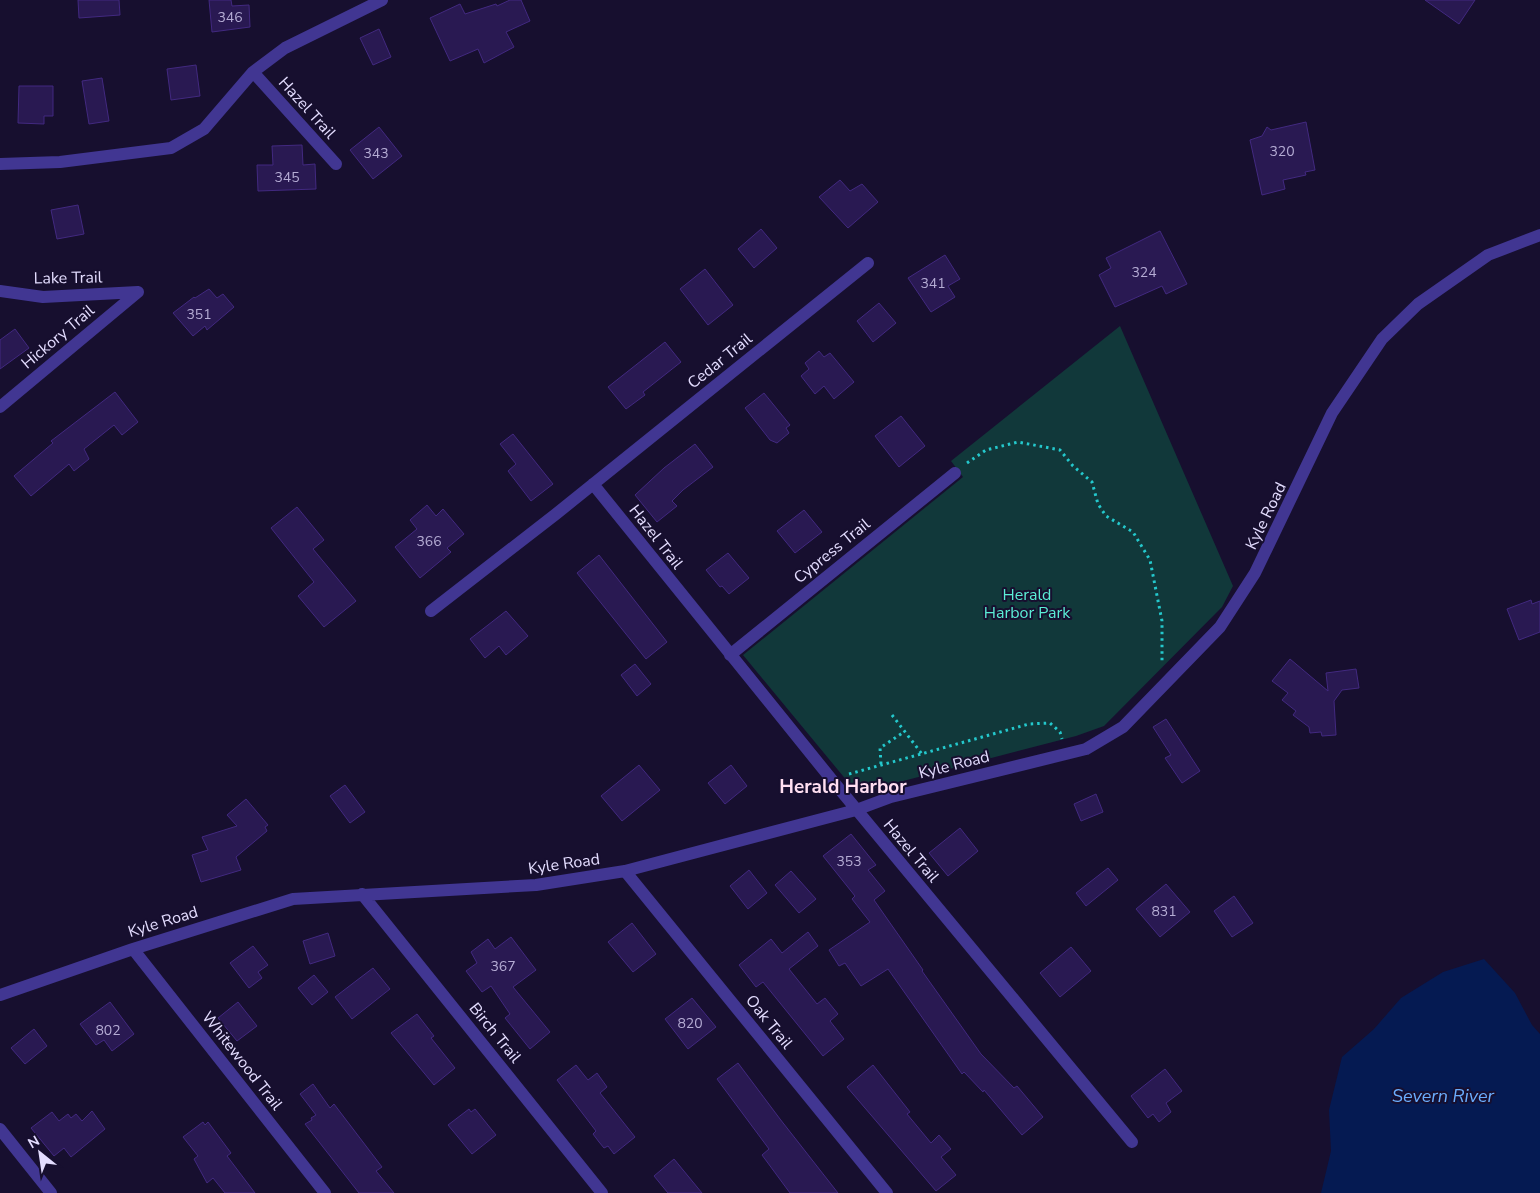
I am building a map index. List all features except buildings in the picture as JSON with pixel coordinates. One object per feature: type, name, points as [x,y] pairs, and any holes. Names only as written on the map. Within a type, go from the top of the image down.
[{"type":"street","points":[[0,164],[60,162],[171,148],[204,129],[253,72],[285,48],[382,0]]},
{"type":"street","name":"Hazel Trail","points":[[253,72],[336,164]]},
{"type":"street","name":"Kyle Road","points":[[0,994],[133,948],[292,899],[362,894],[459,892],[536,886],[625,871],[856,810],[891,798],[1086,749],[1124,727],[1220,628],[1255,574],[1332,413],[1382,339],[1418,304],[1488,255],[1540,235]]},
{"type":"street","name":"Cedar Trail","points":[[431,611],[556,514],[868,263]]},
{"type":"street","name":"Lake Trail","points":[[0,291],[43,297],[138,292]]},
{"type":"street","name":"Hickory Trail","points":[[0,407],[138,292]]},
{"type":"street","name":"Cypress Trail","points":[[730,655],[955,473]]},
{"type":"street","name":"Hazel Trail","points":[[593,484],[856,810],[1132,1142]]},
{"type":"street","name":"Oak Trail","points":[[625,871],[887,1193]]},
{"type":"street","name":"Birch Trail","points":[[362,894],[602,1193]]},
{"type":"street","name":"Whitewood Trail","points":[[133,948],[326,1193]]},
{"type":"street","points":[[0,1129],[51,1193]]},
{"type":"path","points":[[955,473],[986,450],[1018,442],[1060,450],[1073,466],[1092,482],[1098,504],[1106,516],[1133,532],[1150,560],[1162,621],[1162,658],[1166,682]]},
{"type":"path","points":[[892,715],[922,754]]},
{"type":"path","points":[[832,780],[881,764],[1029,724],[1050,723],[1060,732],[1066,754]]},
{"type":"path","points":[[881,764],[880,748],[904,732]]},
{"type":"green space","name":"Herald Harbor Park","points":[[1120,326],[1233,586],[1222,607],[1104,726],[1076,736],[857,793],[743,655],[963,477],[951,461]]},
{"type":"water","name":"Severn River","points":[[1484,959],[1515,993],[1532,1025],[1540,1034],[1540,1193],[1321,1193],[1331,1151],[1329,1110],[1342,1057],[1374,1029],[1401,998],[1443,972]]},
{"type":"district","name":"Herald Harbor","points":[[843,787]]}]
